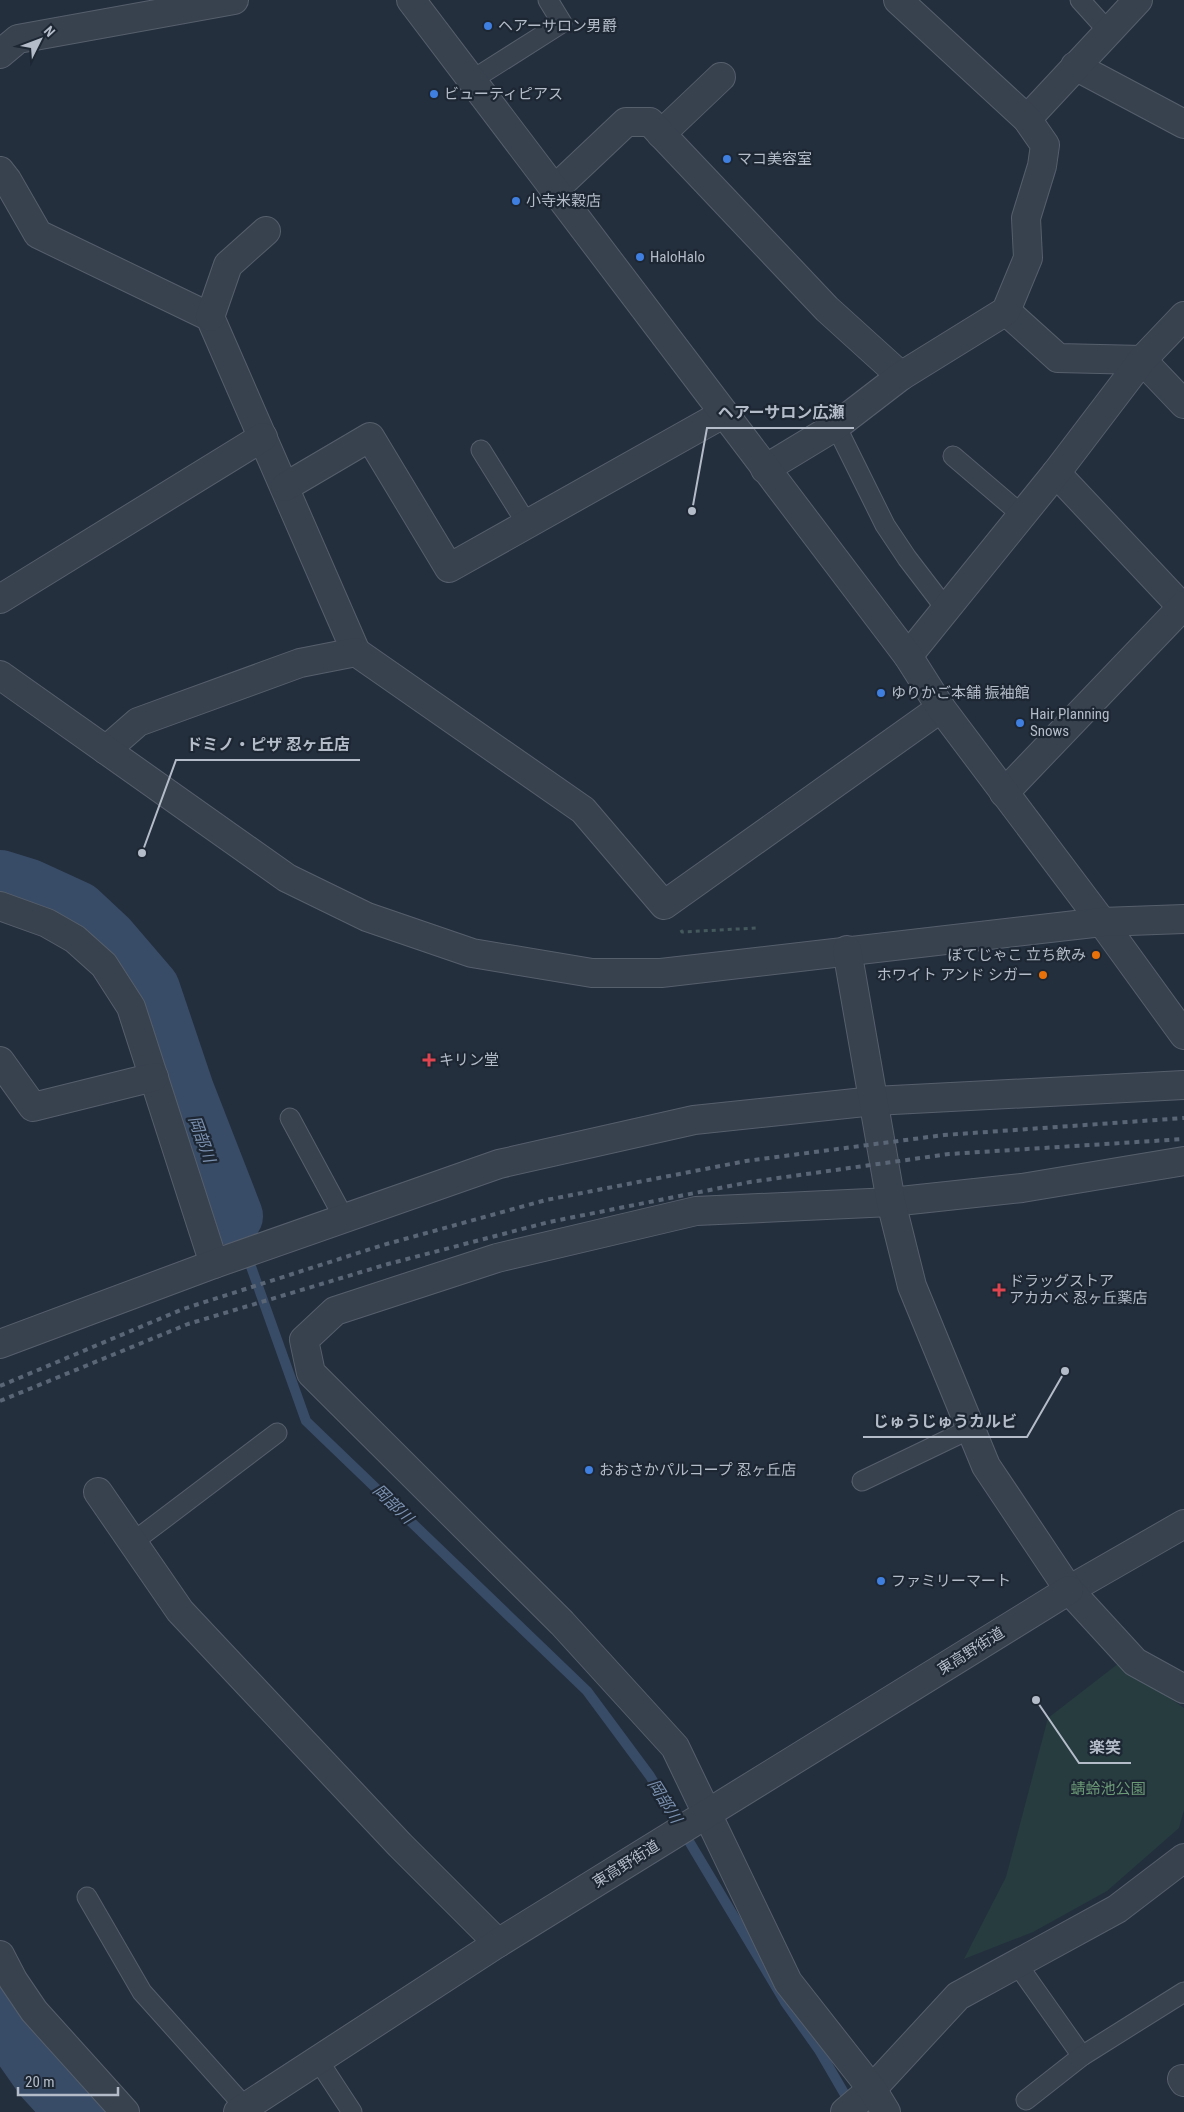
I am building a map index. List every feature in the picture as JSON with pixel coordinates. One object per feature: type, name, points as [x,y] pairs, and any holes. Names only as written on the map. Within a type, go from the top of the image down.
[{"type":"street","points":[[0,54],[18,39],[234,0]]},
{"type":"street","points":[[411,0],[908,656],[941,708],[1184,1034]]},
{"type":"street","points":[[765,469],[836,426],[901,376],[1006,311],[1028,258],[1026,218],[1042,166],[1045,145],[1027,119],[898,0]]},
{"type":"street","points":[[1027,119],[1138,0]]},
{"type":"street","points":[[1075,66],[1184,124]]},
{"type":"street","points":[[662,134],[721,78]]},
{"type":"street","points":[[554,190],[626,122],[650,122],[827,309],[901,376]]},
{"type":"street","points":[[0,171],[38,234],[210,317],[356,652],[583,810],[664,905],[941,708]]},
{"type":"street","points":[[210,317],[228,265],[266,231]]},
{"type":"street","points":[[1006,311],[1058,358],[1142,360],[1184,404]]},
{"type":"street","points":[[908,656],[1056,473],[1142,360],[1184,316]]},
{"type":"street","points":[[285,487],[370,437],[449,568],[723,414]]},
{"type":"street","points":[[0,599],[262,437]]},
{"type":"street","points":[[1004,793],[1183,606],[1056,473]]},
{"type":"street","points":[[106,750],[138,722],[300,664],[356,652]]},
{"type":"street","points":[[0,675],[287,878],[367,916],[472,953],[592,973],[661,972],[1102,922],[1184,919]]},
{"type":"street","points":[[0,906],[47,922],[75,939],[104,966],[131,1007],[154,1077],[221,1262]]},
{"type":"street","points":[[847,950],[891,1202],[912,1286],[986,1466],[1069,1590],[1135,1662],[1184,1689]]},
{"type":"street","points":[[0,1061],[33,1106],[154,1077]]},
{"type":"street","points":[[0,1344],[265,1246],[499,1164],[694,1120],[874,1101],[1184,1084]]},
{"type":"street","points":[[1184,1161],[1022,1188],[891,1202],[696,1212],[516,1254],[334,1311],[304,1340],[312,1373],[562,1623],[675,1747],[700,1818],[788,1982],[866,2103],[958,1996],[1117,1909],[1184,1858]]},
{"type":"street","points":[[98,1492],[180,1611],[400,1844],[498,1943]]},
{"type":"street","name":"東高野街道","points":[[242,2110],[498,1943],[1069,1590],[1184,1524]]},
{"type":"street","points":[[0,1955],[13,1980],[34,2011],[125,2112]]},
{"type":"lane","points":[[472,80],[562,23],[548,0]]},
{"type":"lane","points":[[1080,0],[1108,31]]},
{"type":"lane","points":[[836,426],[885,525],[907,558],[946,609]]},
{"type":"lane","points":[[482,450],[527,524]]},
{"type":"lane","points":[[953,456],[1022,515]]},
{"type":"lane","points":[[290,1118],[344,1218]]},
{"type":"lane","points":[[862,1481],[970,1429]]},
{"type":"lane","points":[[133,1542],[277,1433]]},
{"type":"lane","points":[[87,1897],[142,1992],[242,2110]]},
{"type":"lane","points":[[1017,1964],[1082,2056]]},
{"type":"lane","points":[[1026,2100],[1082,2056],[1184,1992]]},
{"type":"lane","points":[[318,2060],[352,2112]]},
{"type":"path","points":[[664,905],[682,932],[763,928],[768,959]]},
{"type":"green space","name":"蜻蛉池公園","points":[[1119,1663],[1184,1708],[1184,1810],[1179,1828],[1107,1891],[1033,1932],[964,1959],[1006,1877],[1048,1718]]},
{"type":"waterway","name":"岡部川","points":[[0,880],[29,889],[77,911],[108,940],[150,989],[184,1090],[233,1216]]},
{"type":"waterway","name":"岡部川","points":[[233,1216],[306,1421],[587,1691],[650,1776],[785,2002],[819,2050],[851,2105]]},
{"type":"waterway","points":[[0,2014],[44,2077],[76,2112]]},
{"type":"railway","points":[[0,1386],[183,1309],[383,1245],[546,1200],[746,1161],[944,1135],[1184,1118]]},
{"type":"railway","points":[[0,1401],[188,1324],[388,1264],[549,1222],[750,1182],[949,1154],[1184,1139]]},
{"type":"place","name":"ヘアーサロン男爵","points":[[488,26]]},
{"type":"place","name":"ビューティピアス","points":[[434,94]]},
{"type":"place","name":"マコ美容室","points":[[727,159]]},
{"type":"place","name":"小寺米穀店","points":[[516,201]]},
{"type":"place","name":"HaloHalo","points":[[640,257]]},
{"type":"place","name":"ヘアーサロン広瀬","points":[[692,511]]},
{"type":"place","name":"ゆりかご本舗 振袖館","points":[[881,693]]},
{"type":"place","name":"Hair Planning Snows","points":[[1020,723]]},
{"type":"place","name":"ドミノ・ピザ 忍ヶ丘店","points":[[142,853]]},
{"type":"place","name":"ぼてじゃこ 立ち飲み","points":[[1096,955]]},
{"type":"place","name":"ホワイト アンド シガー","points":[[1043,975]]},
{"type":"place","name":"キリン堂","points":[[429,1060]]},
{"type":"place","name":"ドラッグストア アカカベ 忍ヶ丘薬店","points":[[999,1290]]},
{"type":"place","name":"じゅうじゅうカルビ","points":[[1065,1371]]},
{"type":"place","name":"おおさかパルコープ 忍ヶ丘店","points":[[589,1470]]},
{"type":"place","name":"ファミリーマート","points":[[881,1581]]},
{"type":"place","name":"楽笑","points":[[1036,1700]]}]
